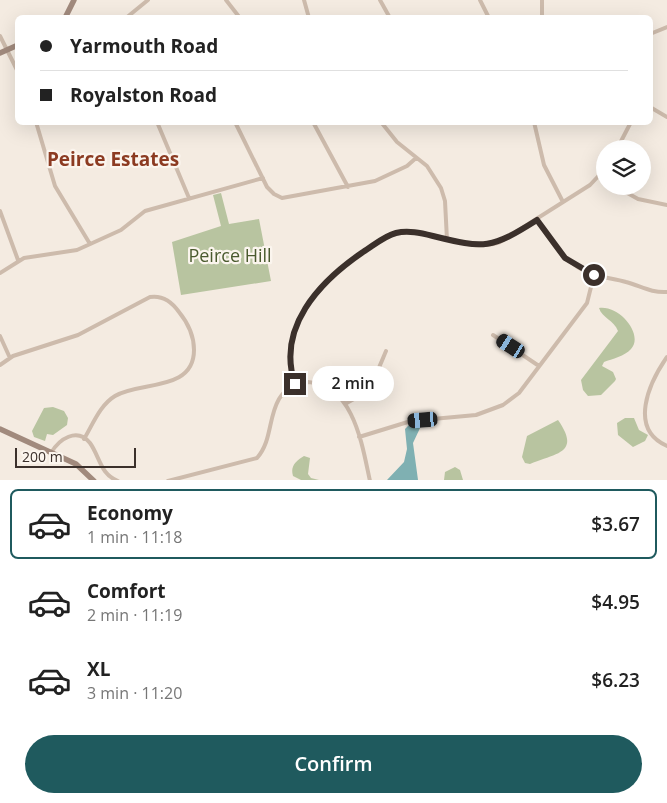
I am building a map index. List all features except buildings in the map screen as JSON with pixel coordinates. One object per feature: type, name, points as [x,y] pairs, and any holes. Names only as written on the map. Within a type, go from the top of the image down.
[{"type":"street","points":[[66,15],[74,0]]},
{"type":"street","points":[[130,15],[148,0]]},
{"type":"street","points":[[226,0],[238,15]]},
{"type":"street","points":[[304,0],[308,15]]},
{"type":"street","points":[[380,0],[388,15]]},
{"type":"street","points":[[480,0],[488,15]]},
{"type":"street","points":[[542,0],[542,15]]},
{"type":"street","points":[[653,33],[667,27]]},
{"type":"street","points":[[0,36],[15,66]]},
{"type":"street","points":[[0,53],[15,46]]},
{"type":"street","points":[[653,109],[667,117]]},
{"type":"street","points":[[37,125],[57,190],[90,244]]},
{"type":"street","points":[[158,125],[189,198]]},
{"type":"street","points":[[236,125],[271,192],[284,198],[378,180],[409,165],[416,158]]},
{"type":"street","points":[[314,125],[348,187]]},
{"type":"street","points":[[384,125],[398,142],[428,168],[444,196],[447,240]]},
{"type":"street","points":[[535,125],[544,165],[563,202]]},
{"type":"street","points":[[622,140],[629,125]]},
{"type":"street","points":[[0,273],[18,260],[68,253],[90,244],[121,230],[141,212],[263,178]]},
{"type":"street","points":[[295,384],[290,365],[291,342],[302,316],[330,277],[365,251],[395,233],[413,232],[471,245],[492,244],[508,239],[596,179]]},
{"type":"street","points":[[631,195],[638,199],[667,205]]},
{"type":"street","points":[[0,211],[18,260]]},
{"type":"street","points":[[537,220],[565,258],[594,275],[623,281],[651,292],[667,292]]},
{"type":"street","points":[[359,437],[411,421],[462,418],[488,412],[503,405],[519,393],[587,304],[594,275]]},
{"type":"street","points":[[0,364],[10,358],[74,337],[150,297],[161,297],[173,305],[185,321],[192,337],[194,354],[188,369],[172,382],[130,390],[114,396],[101,410],[84,439]]},
{"type":"street","points":[[493,335],[539,366]]},
{"type":"street","points":[[0,336],[10,358]]},
{"type":"street","points":[[346,404],[358,398],[371,386],[386,351]]},
{"type":"street","points":[[667,358],[653,380],[646,407],[646,424],[650,433],[654,439],[667,446]]},
{"type":"street","points":[[168,480],[181,479],[257,458],[266,444],[280,397],[295,384],[306,382],[319,384],[337,394],[346,404],[359,437],[370,480]]},
{"type":"street","points":[[0,429],[79,466],[94,480]]},
{"type":"street","points":[[51,452],[64,438],[75,436],[84,439],[91,445],[105,472],[118,480]]},
{"type":"green space","name":"Peirce Hill","points":[[221,193],[229,224],[259,219],[271,281],[181,295],[172,242],[221,226],[213,195]]},
{"type":"green space","points":[[599,308],[615,311],[628,322],[634,336],[634,343],[625,354],[604,362],[602,366],[613,372],[615,381],[601,395],[588,396],[583,390],[581,380],[618,331]]},
{"type":"green space","points":[[53,407],[64,411],[68,418],[67,425],[53,435],[47,434],[45,441],[34,437],[32,431],[44,408]]},
{"type":"green space","points":[[625,418],[634,418],[639,430],[648,435],[645,441],[633,447],[618,435],[617,423]]},
{"type":"green space","points":[[558,420],[565,431],[567,439],[563,450],[530,464],[525,463],[522,457],[527,436]]},
{"type":"green space","points":[[304,456],[310,458],[308,474],[311,478],[319,480],[301,480],[293,476],[292,469],[294,464]]},
{"type":"green space","points":[[455,467],[460,470],[463,480],[444,480],[445,472]]},
{"type":"water","points":[[409,425],[421,426],[413,443],[418,480],[387,480],[404,462],[407,449],[405,429]]},
{"type":"district","name":"Peirce Estates","points":[[113,159]]},
{"type":"route","points":[[295,384],[290,370],[291,342],[310,301],[330,277],[357,256],[398,232],[416,232],[465,244],[483,246],[506,240],[537,220],[553,245],[565,258],[594,275]]}]
